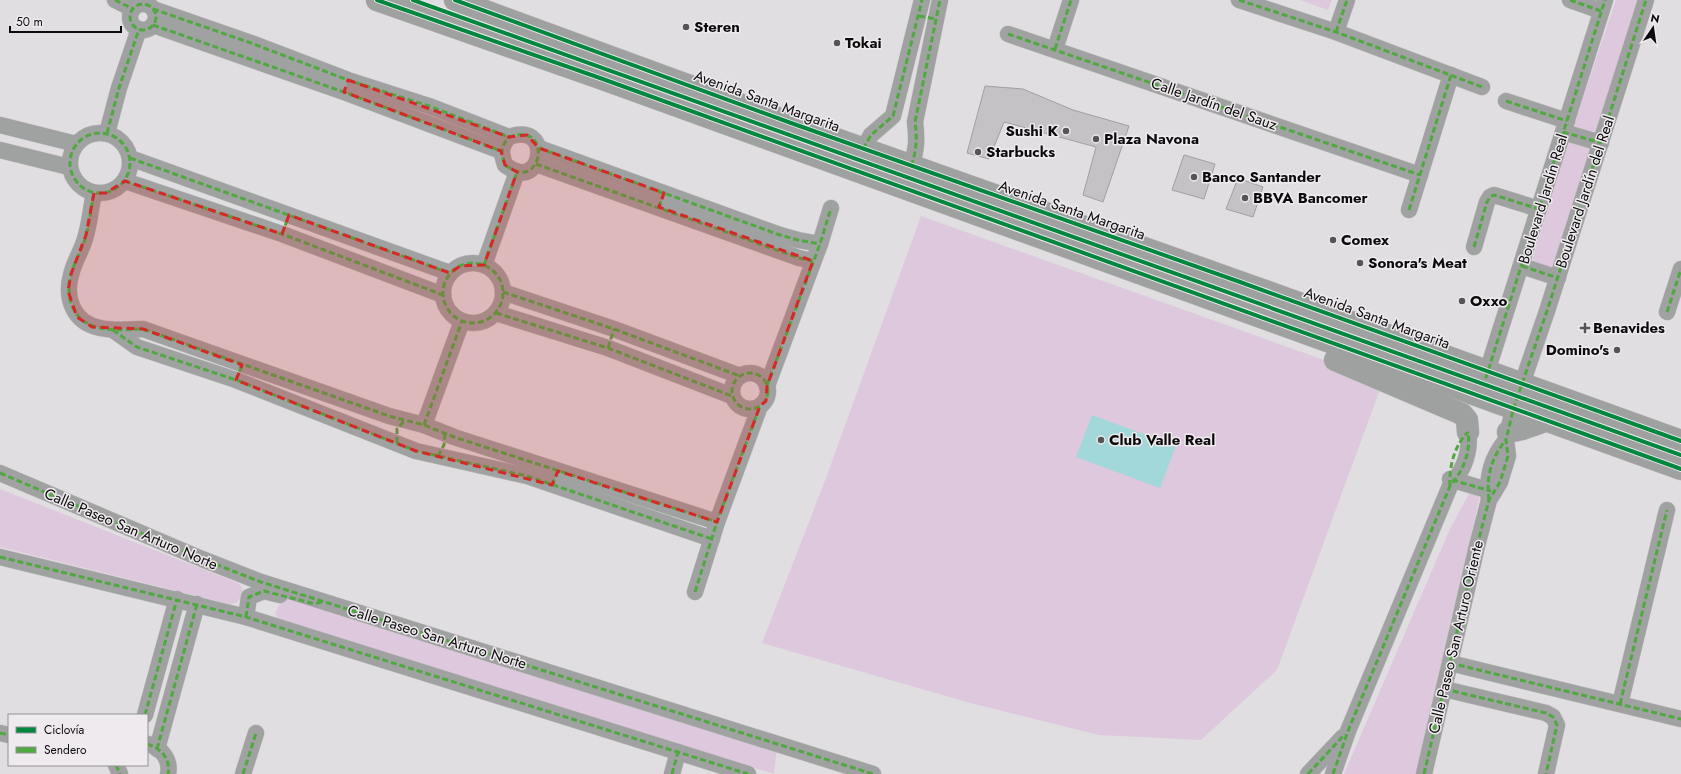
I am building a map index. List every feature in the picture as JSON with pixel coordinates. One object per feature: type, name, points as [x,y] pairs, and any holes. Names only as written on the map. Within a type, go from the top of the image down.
[{"type":"main road","points":[[377,0],[698,113],[1513,410],[1681,469]]},
{"type":"main road","name":"Avenida Santa Margarita","points":[[455,0],[863,149],[1316,309],[1681,441]]},
{"type":"main road","points":[[698,113],[701,104],[704,101],[710,101],[770,122],[791,123]]},
{"type":"main road","points":[[820,158],[842,162],[893,177],[907,172],[911,166]]},
{"type":"main road","points":[[1245,312],[1251,300],[1257,298],[1303,310],[1309,311],[1316,309]]},
{"type":"main road","points":[[1268,320],[1291,341],[1462,414],[1467,420],[1468,432]]},
{"type":"main road","points":[[1507,436],[1545,420]]},
{"type":"street","points":[[115,0],[133,9]]},
{"type":"street","points":[[863,149],[871,135],[893,116],[922,0]]},
{"type":"street","points":[[911,166],[916,153],[917,138],[915,122],[940,0]]},
{"type":"street","points":[[1054,49],[1071,0]]},
{"type":"street","points":[[1239,0],[1336,32],[1482,87]]},
{"type":"street","points":[[1336,32],[1346,0]]},
{"type":"street","points":[[1570,0],[1603,6]]},
{"type":"street","name":"Boulevard Jardín del Real","points":[[1524,384],[1646,0]]},
{"type":"street","points":[[107,133],[119,88],[149,21],[143,4],[133,9],[130,20],[149,21],[346,86],[501,151]]},
{"type":"street","name":"Boulevard Jardín Real","points":[[1479,397],[1522,266],[1603,6]]},
{"type":"street","points":[[919,16],[936,19]]},
{"type":"street","name":"Calle Jardín del Sauz","points":[[1008,34],[1420,175]]},
{"type":"street","points":[[1409,210],[1451,75]]},
{"type":"street","points":[[346,86],[429,106],[510,137]]},
{"type":"street","points":[[1506,101],[1601,143]]},
{"type":"street","points":[[0,125],[76,144]]},
{"type":"street","points":[[96,133],[107,133],[118,138],[126,147],[130,158],[130,170],[125,181],[117,189],[106,193],[94,193],[82,188],[74,179],[69,167],[70,155],[76,144],[85,136],[96,133]]},
{"type":"street","points":[[518,134],[527,135],[535,140],[539,148],[540,154],[536,164],[528,171],[517,172],[505,165],[501,151],[504,143],[510,137],[518,134]]},
{"type":"street","points":[[539,148],[799,258],[813,261]]},
{"type":"street","points":[[0,150],[69,167]]},
{"type":"street","points":[[130,158],[450,273]]},
{"type":"street","points":[[536,164],[780,235],[820,244]]},
{"type":"street","points":[[484,265],[517,172]]},
{"type":"street","points":[[125,181],[282,234],[443,295]]},
{"type":"street","points":[[94,193],[86,236],[71,274],[68,291],[71,304],[77,317],[92,326],[113,330],[143,329],[389,416],[424,425],[712,539]]},
{"type":"street","points":[[1474,247],[1487,202],[1490,197],[1494,195],[1539,209]]},
{"type":"street","points":[[767,386],[820,244],[831,208]]},
{"type":"street","points":[[282,234],[289,215]]},
{"type":"street","points":[[471,263],[484,265],[494,271],[500,281],[503,292],[502,303],[496,313],[480,322],[471,323],[462,321],[453,315],[446,306],[443,295],[444,284],[450,273],[460,266],[471,263]]},
{"type":"street","points":[[1522,266],[1558,278]]},
{"type":"street","points":[[1667,312],[1678,286],[1681,269]]},
{"type":"street","points":[[503,292],[614,329],[740,376]]},
{"type":"street","points":[[496,313],[608,348],[732,396]]},
{"type":"street","points":[[424,425],[462,321]]},
{"type":"street","points":[[608,348],[614,329]]},
{"type":"street","points":[[113,330],[137,347],[236,380],[416,451],[527,476],[555,478],[717,522]]},
{"type":"street","points":[[236,380],[242,364]]},
{"type":"street","points":[[748,373],[756,374],[763,379],[767,386],[768,394],[766,401],[752,410],[743,408],[736,403],[732,396],[733,384],[740,376],[748,373]]},
{"type":"street","name":"Calle Paseo San Arturo Oriente","points":[[1424,774],[1490,494],[1500,482],[1508,456],[1507,436],[1513,410],[1524,384]]},
{"type":"street","points":[[695,592],[717,522],[760,406]]},
{"type":"street","points":[[397,443],[397,429],[405,420]]},
{"type":"street","points":[[1333,774],[1348,731],[1452,482],[1460,474],[1470,445],[1468,432]]},
{"type":"street","points":[[438,456],[444,445],[445,433]]},
{"type":"street","name":"Calle Paseo San Arturo Norte","points":[[3,475],[202,560],[261,582],[855,772],[873,774]]},
{"type":"street","points":[[1452,482],[1490,494]]},
{"type":"street","points":[[1620,704],[1667,510]]},
{"type":"street","points":[[0,557],[246,617],[678,752],[728,771],[748,774]]},
{"type":"street","points":[[246,617],[249,597],[264,590],[315,604],[324,601]]},
{"type":"street","points":[[145,714],[177,599]]},
{"type":"street","points":[[168,774],[168,760],[152,747],[197,604]]},
{"type":"street","points":[[1450,663],[1681,719]]},
{"type":"street","points":[[1444,689],[1546,713],[1553,718],[1557,725],[1546,774]]},
{"type":"street","points":[[1308,774],[1348,731]]},
{"type":"street","points":[[243,774],[256,733]]},
{"type":"street","points":[[672,774],[678,752]]},
{"type":"highlighted area","points":[[348,80],[509,137],[527,135],[539,148],[664,193],[659,207],[813,261],[767,386],[766,401],[760,406],[717,522],[558,471],[552,485],[416,451],[236,380],[242,365],[143,329],[92,327],[77,317],[68,291],[71,274],[86,235],[94,193],[106,193],[125,181],[282,234],[289,215],[450,273],[460,266],[484,265],[517,172],[505,165],[501,151],[344,92]]},
{"type":"shaded area","points":[[1300,0],[1332,0],[1328,10]]},
{"type":"shaded area","points":[[1616,0],[1638,0],[1596,134],[1573,127]]},
{"type":"shaded area","points":[[1569,140],[1592,147],[1553,271],[1531,264]]},
{"type":"shaded area","name":"Club Valle Real","points":[[921,216],[1383,381],[1277,670],[1201,740],[1099,735],[974,704],[762,643],[826,478]]},
{"type":"shaded area","points":[[0,489],[238,583],[242,588],[242,596],[236,603],[229,604],[0,547]]},
{"type":"shaded area","points":[[1470,492],[1479,494],[1479,500],[1416,774],[1344,774],[1450,529]]},
{"type":"shaded area","points":[[285,593],[777,746],[774,774],[279,620],[275,614]]},
{"type":"water","points":[[1092,415],[1176,446],[1160,488],[1076,457]]},
{"type":"building","name":"Plaza Navona","points":[[985,86],[1023,89],[1073,110],[1129,126],[1103,202],[1083,195],[1096,147],[1004,122],[989,159],[967,153]]},
{"type":"building","name":"Banco Santander","points":[[1184,155],[1215,164],[1204,199],[1172,190]]},
{"type":"building","name":"BBVA Bancomer","points":[[1238,178],[1263,187],[1253,217],[1226,209]]},
{"type":"marked path","points":[[115,0],[133,9]]},
{"type":"marked path","points":[[863,149],[871,135],[893,116],[922,0]]},
{"type":"marked path","points":[[911,166],[916,144],[915,122],[940,0]]},
{"type":"marked path","points":[[1055,49],[1071,0]]},
{"type":"marked path","points":[[1239,0],[1336,32],[1482,87]]},
{"type":"marked path","points":[[1336,32],[1347,0]]},
{"type":"marked path","points":[[1570,0],[1601,11]]},
{"type":"marked path","points":[[1483,387],[1605,0]]},
{"type":"marked path","points":[[1424,774],[1489,500],[1500,482],[1508,456],[1506,440],[1513,410],[1547,311],[1646,0]]},
{"type":"marked path","points":[[143,4],[152,8],[156,17],[152,26],[143,30],[134,26],[130,17],[134,8],[143,4]]},
{"type":"marked path","points":[[153,9],[251,43],[348,80],[429,106],[509,137],[522,135],[532,138],[537,144],[538,152],[537,161],[532,168],[525,172],[516,171],[505,165],[502,150],[509,137]]},
{"type":"marked path","points":[[919,16],[936,19]]},
{"type":"marked path","points":[[153,25],[344,92],[501,151]]},
{"type":"marked path","points":[[107,133],[119,88],[139,29]]},
{"type":"marked path","points":[[1008,34],[1420,175]]},
{"type":"marked path","points":[[1409,210],[1451,75]]},
{"type":"marked path","points":[[1506,101],[1567,121]]},
{"type":"marked path","points":[[1563,132],[1601,143]]},
{"type":"marked path","points":[[94,133],[106,133],[122,141],[128,151],[130,163],[128,175],[122,185],[106,193],[94,193],[78,185],[70,169],[70,157],[78,141],[94,133]]},
{"type":"marked path","points":[[539,148],[780,235],[820,244]]},
{"type":"marked path","points":[[130,158],[450,273]]},
{"type":"marked path","points":[[536,164],[799,258],[813,261]]},
{"type":"marked path","points":[[484,265],[517,172]]},
{"type":"marked path","points":[[125,181],[282,234],[443,295]]},
{"type":"marked path","points":[[94,193],[89,224],[83,245],[72,270],[69,287],[69,296],[73,308],[78,316],[85,322],[103,329],[143,329],[389,416],[424,425],[454,437],[717,522]]},
{"type":"marked path","points":[[659,207],[664,193]]},
{"type":"marked path","points":[[1474,247],[1487,202],[1490,197],[1494,195],[1539,209]]},
{"type":"marked path","points":[[767,386],[820,244],[831,208]]},
{"type":"marked path","points":[[282,234],[289,215]]},
{"type":"marked path","points":[[473,263],[490,268],[498,276],[503,293],[498,310],[490,318],[473,323],[456,318],[448,310],[443,293],[448,276],[456,268],[473,263]]},
{"type":"marked path","points":[[1522,266],[1558,278]]},
{"type":"marked path","points":[[1667,312],[1681,269]]},
{"type":"marked path","points":[[503,292],[614,329],[740,376]]},
{"type":"marked path","points":[[496,313],[608,348],[732,396]]},
{"type":"marked path","points":[[424,425],[462,321]]},
{"type":"marked path","points":[[608,348],[614,329]]},
{"type":"marked path","points":[[113,330],[137,347],[236,380],[416,451],[527,476],[712,539]]},
{"type":"marked path","points":[[236,380],[242,365]]},
{"type":"marked path","points":[[754,373],[763,378],[767,384],[768,391],[767,398],[763,404],[754,409],[746,409],[737,404],[733,398],[732,387],[737,378],[743,374],[754,373]]},
{"type":"marked path","points":[[695,592],[717,522],[760,406]]},
{"type":"marked path","points":[[397,443],[397,429],[405,420]]},
{"type":"marked path","points":[[1450,486],[1450,472],[1453,457],[1459,444],[1468,432]]},
{"type":"marked path","points":[[1333,774],[1348,731],[1450,486],[1459,474],[1465,461],[1469,440],[1468,432]]},
{"type":"marked path","points":[[438,456],[444,445],[445,433]]},
{"type":"marked path","points":[[1489,500],[1488,483],[1491,468],[1493,461],[1506,440]]},
{"type":"marked path","points":[[552,485],[558,471]]},
{"type":"marked path","points":[[0,473],[202,559],[261,582],[873,774]]},
{"type":"marked path","points":[[1452,480],[1491,491]]},
{"type":"marked path","points":[[1620,704],[1667,510]]},
{"type":"marked path","points":[[0,557],[246,617],[748,774]]},
{"type":"marked path","points":[[246,617],[249,597],[264,591],[315,604],[324,601]]},
{"type":"marked path","points":[[145,714],[177,599]]},
{"type":"marked path","points":[[157,749],[197,604]]},
{"type":"marked path","points":[[1450,663],[1681,719]]},
{"type":"marked path","points":[[1444,689],[1546,713],[1553,717],[1557,725],[1546,774]]},
{"type":"marked path","points":[[0,733],[8,735]]},
{"type":"marked path","points":[[243,774],[256,733]]},
{"type":"marked path","points":[[1308,774],[1345,734]]},
{"type":"marked path","points":[[148,744],[157,748],[164,755],[168,764],[168,774]]},
{"type":"marked path","points":[[672,774],[678,752]]},
{"type":"marked path","points":[[116,766],[120,774]]},
{"type":"cycle path","points":[[377,0],[600,78],[1681,469]]},
{"type":"cycle path","points":[[413,0],[1681,455]]},
{"type":"cycle path","points":[[455,0],[791,123],[1240,282],[1681,441]]},
{"type":"place","name":"Steren","points":[[686,27]]},
{"type":"place","name":"Tokai","points":[[837,43]]},
{"type":"place","name":"Sushi K","points":[[1066,131]]},
{"type":"place","name":"Plaza Navona","points":[[1096,139]]},
{"type":"place","name":"Starbucks","points":[[978,152]]},
{"type":"place","name":"Banco Santander","points":[[1194,177]]},
{"type":"place","name":"BBVA Bancomer","points":[[1245,198]]},
{"type":"place","name":"Comex","points":[[1333,240]]},
{"type":"place","name":"Sonora's Meat","points":[[1360,263]]},
{"type":"place","name":"Oxxo","points":[[1462,301]]},
{"type":"place","name":"Benavides","points":[[1585,328]]},
{"type":"place","name":"Domino's","points":[[1617,350]]},
{"type":"place","name":"Club Valle Real","points":[[1101,440]]}]
